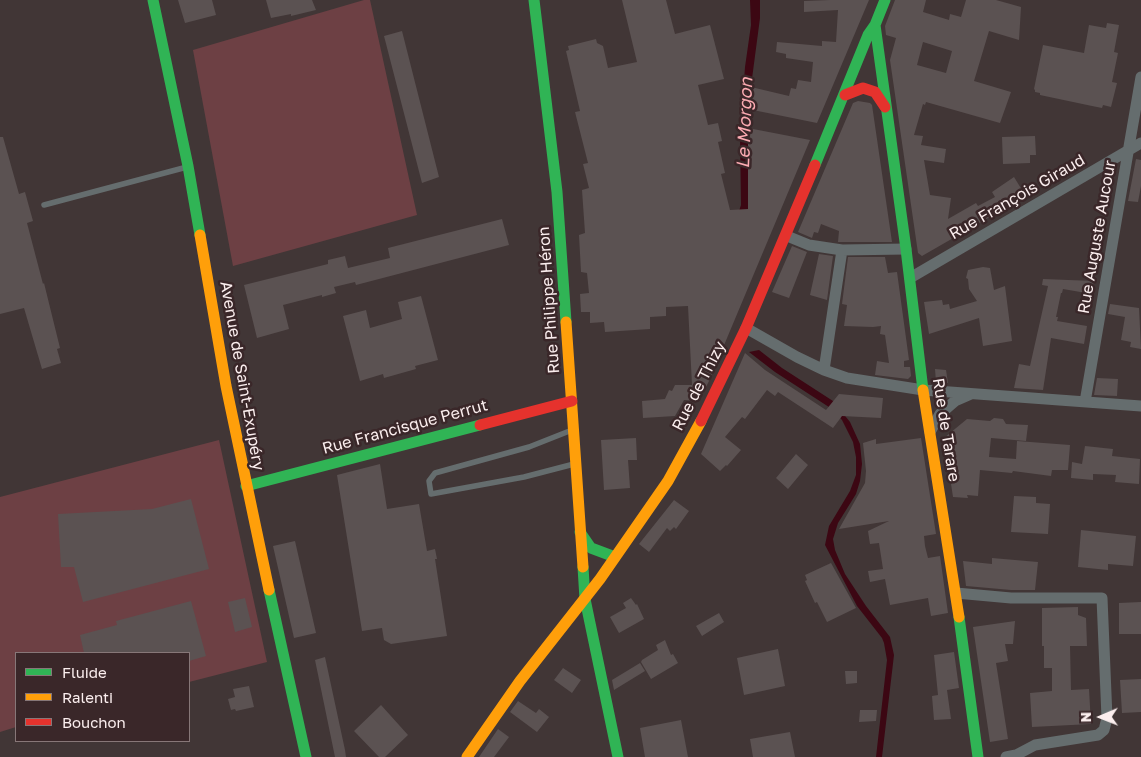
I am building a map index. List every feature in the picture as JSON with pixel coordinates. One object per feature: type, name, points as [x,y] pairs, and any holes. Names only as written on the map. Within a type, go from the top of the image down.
[{"type":"street","name":"Avenue de Saint-Exupéry","points":[[153,0],[188,166],[226,386],[246,486],[306,757]]},
{"type":"street","name":"Rue Philippe Héron","points":[[534,0],[557,192],[586,599],[618,757]]},
{"type":"street","name":"Rue de Thizy","points":[[457,757],[470,752],[520,681],[586,599],[668,481],[696,430],[746,328],[787,236],[868,35],[875,25],[885,0]]},
{"type":"street","name":"Rue de Tarare","points":[[875,25],[910,278],[923,390],[956,593],[978,757]]},
{"type":"street","name":"Rue Auguste Aucour","points":[[1085,402],[1141,77]]},
{"type":"street","points":[[845,95],[862,88],[875,92],[885,107]]},
{"type":"street","name":"Rue François Giraud","points":[[910,278],[1141,144]]},
{"type":"street","points":[[787,236],[809,245],[842,250],[906,249]]},
{"type":"street","points":[[824,370],[842,250]]},
{"type":"street","points":[[746,328],[785,351],[824,370],[846,378],[923,390],[1141,406]]},
{"type":"street","points":[[930,432],[940,414],[955,401],[972,394]]},
{"type":"street","name":"Rue Francisque Perrut","points":[[246,486],[572,401]]},
{"type":"street","points":[[580,532],[591,548],[615,557]]},
{"type":"street","points":[[956,593],[1011,598],[1102,598],[1107,718],[1104,730],[1098,735],[1035,745],[1016,755],[1006,757]]},
{"type":"lane","points":[[44,205],[188,166]]},
{"type":"lane","points":[[574,430],[529,447],[435,473],[429,481],[431,494],[524,477],[576,463]]},
{"type":"shaded area","points":[[364,0],[370,0],[417,215],[233,266],[193,50]]},
{"type":"shaded area","points":[[219,440],[267,662],[190,682],[190,652],[15,652],[15,727],[0,732],[0,497]]},
{"type":"water","name":"Le Morgon","points":[[750,0],[760,0],[760,18],[748,109],[748,209],[737,217],[741,205],[740,137],[745,67],[751,25]]},
{"type":"water","points":[[759,350],[782,368],[833,401],[850,422],[860,444],[862,464],[860,481],[856,494],[838,523],[833,539],[835,550],[845,574],[866,606],[890,637],[894,655],[882,757],[876,757],[887,660],[884,643],[857,606],[825,545],[829,526],[850,491],[856,475],[856,457],[853,442],[842,420],[832,409],[775,372],[749,352]]},
{"type":"building","points":[[178,0],[212,0],[216,15],[185,23]]},
{"type":"building","points":[[266,0],[312,0],[316,10],[291,16],[291,14],[271,18]]},
{"type":"building","points":[[622,0],[666,0],[675,34],[710,25],[724,79],[698,85],[708,125],[718,123],[722,141],[718,142],[725,173],[721,174],[730,210],[748,209],[748,128],[810,140],[709,381],[699,401],[684,400],[675,416],[643,418],[642,401],[665,399],[669,390],[672,391],[675,385],[692,385],[688,306],[666,307],[666,316],[650,317],[650,329],[605,332],[604,322],[590,323],[590,312],[581,312],[580,294],[589,293],[587,273],[581,272],[579,235],[585,233],[582,190],[589,188],[583,164],[588,163],[575,112],[580,111],[566,51],[569,50],[568,46],[596,39],[597,43],[603,46],[608,68],[637,62]]},
{"type":"building","points":[[869,0],[817,123],[748,109],[751,87],[789,96],[791,88],[796,89],[798,80],[811,82],[813,62],[786,58],[786,54],[776,52],[777,42],[822,46],[822,41],[836,42],[838,10],[804,12],[804,1]]},
{"type":"building","points":[[895,0],[926,0],[923,12],[949,20],[950,14],[961,17],[966,0],[996,0],[1021,7],[1019,40],[989,31],[974,81],[1011,92],[1000,123],[926,102],[925,105],[923,104],[914,135],[923,136],[921,145],[946,149],[944,163],[924,160],[930,195],[951,198],[948,219],[976,203],[978,206],[995,197],[992,192],[1014,177],[1022,190],[992,209],[995,214],[922,256],[918,253],[890,60],[896,38],[886,35],[885,26]],"holes":[[[923,42],[952,51],[946,73],[917,65]]]},
{"type":"building","points":[[1107,23],[1119,25],[1114,52],[1118,53],[1112,82],[1117,83],[1111,107],[1103,105],[1102,108],[1040,95],[1040,93],[1035,92],[1043,45],[1084,53],[1089,25],[1106,28]]},
{"type":"building","points":[[402,31],[439,177],[422,183],[384,36]]},
{"type":"building","points":[[858,101],[872,105],[892,242],[838,242],[839,231],[821,224],[818,233],[814,232],[812,238],[798,232],[853,103]]},
{"type":"building","points":[[1035,136],[1036,155],[1030,155],[1030,163],[1003,164],[1002,137]]},
{"type":"building","points":[[0,137],[3,137],[19,194],[25,192],[33,221],[27,223],[60,348],[57,349],[61,363],[42,369],[24,308],[0,314]]},
{"type":"building","points":[[1136,159],[1141,160],[1141,186],[1138,202],[1128,201]]},
{"type":"building","points":[[502,219],[509,245],[356,285],[355,282],[334,287],[336,293],[283,305],[289,329],[257,338],[244,285],[328,264],[328,260],[345,256],[348,268],[390,258],[388,248]]},
{"type":"building","points":[[792,246],[807,252],[789,298],[772,292]]},
{"type":"building","points":[[819,254],[833,256],[827,300],[810,295]]},
{"type":"building","points":[[848,257],[885,257],[888,273],[897,272],[909,360],[904,361],[904,367],[910,367],[911,376],[908,379],[875,375],[877,361],[889,363],[885,335],[880,334],[881,326],[844,326],[847,305],[842,304]]},
{"type":"building","points":[[983,267],[990,268],[994,290],[1005,286],[1012,341],[983,346],[979,318],[929,334],[924,302],[942,300],[943,305],[949,304],[950,309],[977,301],[969,289],[968,279],[966,278],[968,270]]},
{"type":"building","points":[[1043,279],[1094,281],[1092,294],[1063,289],[1056,317],[1058,317],[1057,321],[1087,326],[1084,344],[1051,338],[1043,390],[1014,388],[1019,364],[1030,366],[1048,286],[1042,285]]},
{"type":"building","points":[[421,296],[438,360],[415,366],[416,369],[384,378],[383,374],[360,381],[343,316],[366,310],[370,328],[402,319],[398,302]]},
{"type":"building","points":[[1110,304],[1139,308],[1141,349],[1130,347],[1131,342],[1121,340],[1125,317],[1108,314]]},
{"type":"building","points":[[745,353],[765,370],[826,410],[839,394],[883,398],[881,418],[842,416],[833,428],[778,392],[775,396],[767,390],[745,419],[742,417],[725,437],[741,450],[720,471],[701,454]]},
{"type":"building","points":[[935,369],[946,370],[948,383],[936,382]]},
{"type":"building","points":[[1097,378],[1118,379],[1117,396],[1094,395]]},
{"type":"building","points":[[994,418],[1003,419],[1006,424],[1028,425],[1026,441],[991,438],[989,457],[1016,459],[1017,441],[1070,445],[1068,470],[1052,470],[1051,476],[1013,471],[1012,473],[980,470],[978,496],[967,495],[968,498],[953,497],[944,438],[967,419],[990,421]]},
{"type":"building","points":[[636,438],[637,460],[628,460],[630,488],[604,490],[601,440]]},
{"type":"building","points":[[921,438],[936,534],[924,536],[925,546],[928,558],[940,556],[948,613],[931,616],[928,598],[890,605],[885,579],[870,582],[868,571],[883,569],[879,543],[870,544],[868,531],[889,521],[839,529],[865,483],[866,471],[863,443],[876,439],[876,444]]},
{"type":"building","points":[[1085,446],[1113,449],[1112,456],[1140,459],[1139,484],[1115,482],[1116,475],[1093,474],[1093,480],[1071,478],[1072,462],[1082,464]]},
{"type":"building","points":[[796,454],[808,465],[788,489],[776,478]]},
{"type":"building","points":[[380,464],[387,509],[419,504],[427,551],[435,549],[447,636],[391,644],[384,640],[382,628],[362,631],[337,475]]},
{"type":"building","points":[[1014,496],[1036,497],[1036,503],[1050,504],[1048,534],[1011,532]]},
{"type":"building","points":[[191,499],[209,569],[83,602],[74,567],[61,567],[58,514],[152,509]]},
{"type":"building","points":[[674,500],[689,511],[676,529],[674,527],[670,531],[667,528],[649,552],[639,544]]},
{"type":"building","points":[[1081,530],[1136,536],[1133,566],[1108,564],[1108,570],[1078,567]]},
{"type":"building","points":[[295,541],[316,633],[294,638],[273,546]]},
{"type":"building","points":[[992,558],[1038,562],[1035,590],[966,586],[963,561],[992,564]]},
{"type":"building","points":[[831,563],[856,608],[827,622],[817,602],[815,603],[805,581],[807,580],[805,575]]},
{"type":"building","points":[[245,598],[252,627],[235,632],[228,602]]},
{"type":"building","points":[[631,598],[637,604],[644,619],[619,633],[610,617],[626,608],[623,603]]},
{"type":"building","points":[[191,601],[206,656],[190,661],[190,652],[84,652],[80,635],[117,625],[116,621]]},
{"type":"building","points":[[1141,602],[1141,634],[1119,634],[1119,603]]},
{"type":"building","points":[[1078,607],[1078,615],[1086,618],[1087,646],[1070,646],[1071,690],[1089,689],[1091,724],[1032,727],[1030,693],[1052,691],[1052,668],[1044,668],[1042,608]]},
{"type":"building","points":[[719,613],[724,622],[702,636],[696,626]]},
{"type":"building","points":[[1015,621],[1013,644],[1005,644],[1008,661],[996,663],[1008,739],[990,742],[973,627]]},
{"type":"building","points":[[665,640],[671,655],[673,654],[678,663],[651,679],[641,662],[658,650],[656,645]]},
{"type":"building","points":[[778,649],[785,686],[744,695],[737,658]]},
{"type":"building","points":[[954,652],[959,688],[947,690],[951,719],[934,720],[932,696],[938,695],[934,655]]},
{"type":"building","points":[[325,657],[346,757],[335,757],[315,660]]},
{"type":"building","points":[[640,663],[645,671],[614,690],[612,680]]},
{"type":"building","points":[[563,668],[581,680],[572,693],[554,680]]},
{"type":"building","points":[[845,671],[857,671],[857,683],[846,684]]},
{"type":"building","points":[[1141,679],[1141,712],[1122,713],[1120,680]]},
{"type":"building","points":[[249,686],[254,707],[236,711],[235,709],[231,710],[228,699],[235,697],[233,689]]},
{"type":"building","points":[[518,701],[536,713],[539,709],[549,717],[537,732],[510,712]]},
{"type":"building","points":[[381,705],[408,735],[385,757],[379,757],[354,731]]},
{"type":"building","points":[[860,710],[877,710],[876,721],[859,722]]},
{"type":"building","points":[[681,720],[688,757],[645,757],[640,728]]},
{"type":"building","points":[[498,729],[509,737],[494,757],[479,757]]},
{"type":"building","points":[[790,732],[795,757],[753,757],[750,739]]},
{"type":"traffic: fast","points":[[153,0],[188,166],[200,235]]},
{"type":"traffic: fast","points":[[534,0],[557,192],[566,322]]},
{"type":"traffic: fast","points":[[815,165],[868,35],[875,25],[885,0]]},
{"type":"traffic: fast","points":[[875,25],[906,249],[923,390]]},
{"type":"traffic: fast","points":[[246,486],[480,425]]},
{"type":"traffic: fast","points":[[580,532],[591,548],[615,557]]},
{"type":"traffic: fast","points":[[583,567],[585,599],[618,757]]},
{"type":"traffic: fast","points":[[269,590],[306,757]]},
{"type":"traffic: fast","points":[[959,617],[978,757]]},
{"type":"traffic: slow","points":[[200,235],[226,386],[269,590]]},
{"type":"traffic: slow","points":[[566,322],[583,567]]},
{"type":"traffic: slow","points":[[923,390],[959,617]]},
{"type":"traffic: slow","points":[[467,757],[520,681],[600,579],[668,481],[701,421]]},
{"type":"traffic: jam","points":[[845,95],[863,88],[875,92],[885,107]]},
{"type":"traffic: jam","points":[[701,421],[746,328],[815,165]]},
{"type":"traffic: jam","points":[[480,425],[572,401]]}]
